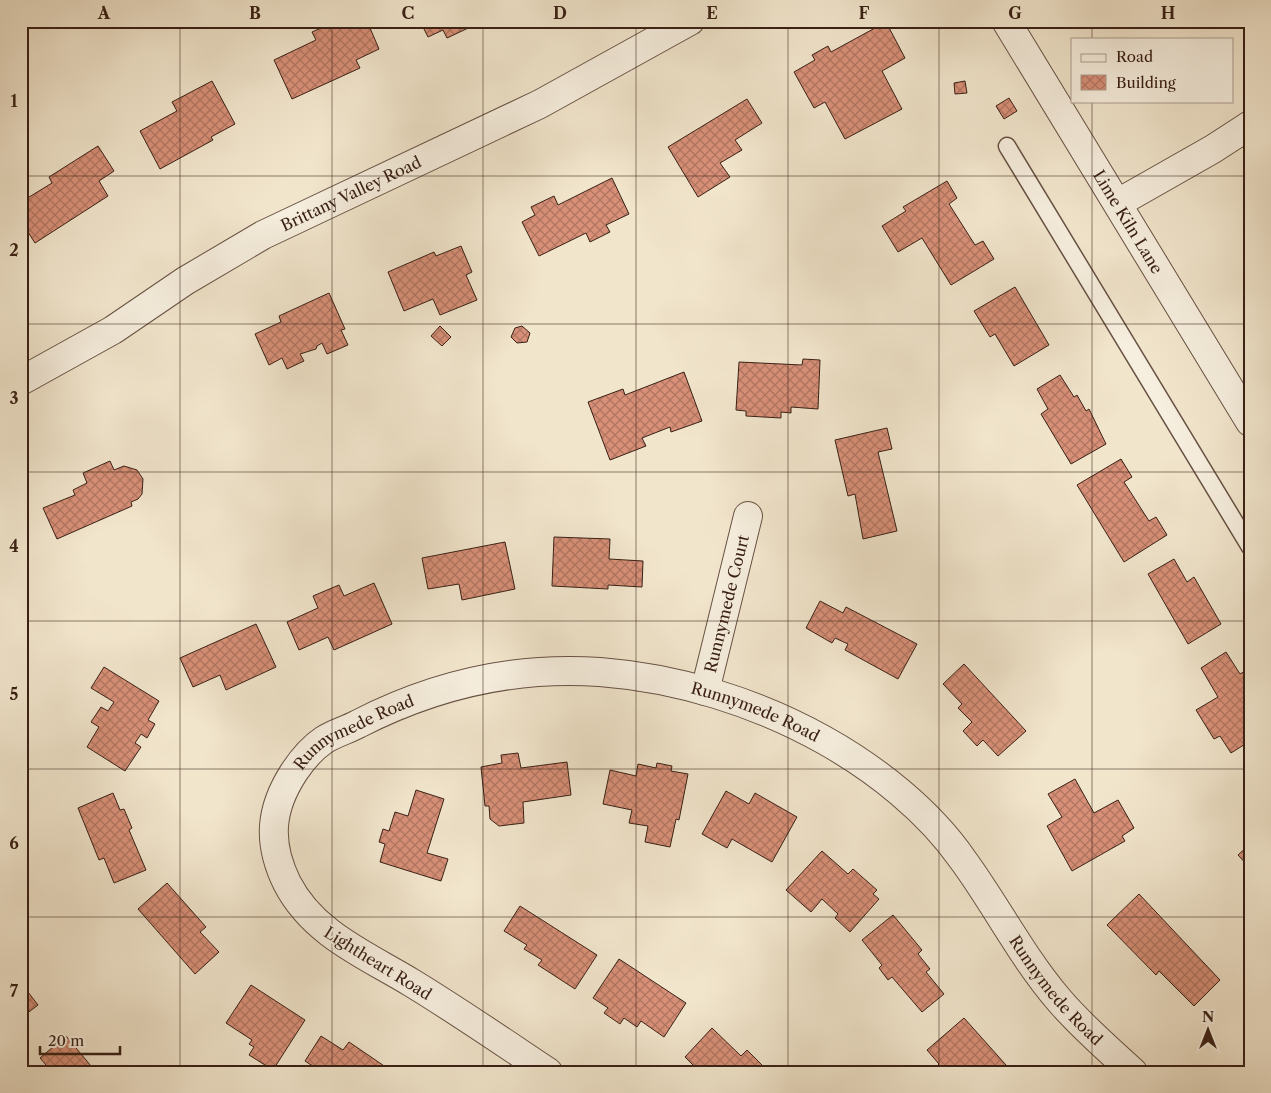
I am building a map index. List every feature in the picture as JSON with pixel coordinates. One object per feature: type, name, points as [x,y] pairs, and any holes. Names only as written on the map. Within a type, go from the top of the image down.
[{"type":"street","name":"Brittany Valley Road","points":[[21,381],[96,340],[185,281],[264,235],[540,104],[690,21]]},
{"type":"street","name":"Lime Kiln Lane","points":[[1006,21],[1250,422]]},
{"type":"street","points":[[1118,203],[1214,149],[1250,125]]},
{"type":"street","name":"Runnymede Court","points":[[705,691],[748,516]]},
{"type":"street","name":"Runnymede Road","points":[[276,806],[282,790],[303,758],[324,740],[385,709],[426,694],[479,680],[522,674],[577,671],[649,678],[705,691],[757,708],[825,741],[892,787],[928,819],[962,857],[1016,940],[1058,999],[1110,1052],[1133,1072]]},
{"type":"street","name":"Lightheart Road","points":[[276,806],[274,835],[279,858],[288,884],[316,923],[335,939],[413,984],[548,1072]]},
{"type":"lane","points":[[1007,146],[1250,547]]},
{"type":"building","points":[[337,21],[344,21],[347,27],[359,21],[367,21],[379,49],[356,60],[360,68],[292,99],[274,60],[316,40],[312,32]]},
{"type":"building","points":[[420,21],[478,21],[479,23],[447,38],[443,30],[428,37]]},
{"type":"building","points":[[886,22],[905,58],[882,71],[902,109],[845,139],[825,102],[814,108],[794,72],[815,60],[812,55],[828,46],[831,52]]},
{"type":"building","points":[[212,81],[235,124],[211,137],[213,140],[160,169],[140,131],[177,111],[172,102]]},
{"type":"building","points":[[965,81],[967,93],[955,94],[954,83]]},
{"type":"building","points":[[1009,98],[1017,111],[1004,119],[996,106]]},
{"type":"building","points":[[747,99],[762,123],[735,140],[742,150],[720,163],[730,177],[698,197],[668,147]]},
{"type":"building","points":[[98,146],[114,171],[99,181],[108,196],[35,243],[21,221],[21,202],[52,183],[49,177]]},
{"type":"building","points":[[612,178],[629,214],[606,225],[610,232],[590,242],[586,233],[539,256],[522,222],[535,215],[531,207],[554,196],[558,205]]},
{"type":"building","points":[[947,181],[957,198],[949,204],[975,245],[983,241],[994,259],[951,285],[922,238],[898,252],[882,226],[906,211],[903,207]]},
{"type":"building","points":[[461,246],[472,272],[466,275],[477,300],[440,315],[433,299],[404,311],[388,272],[434,252],[436,256]]},
{"type":"building","points":[[1015,287],[1049,345],[1014,366],[995,334],[990,337],[974,311]]},
{"type":"building","points":[[329,293],[345,329],[341,330],[348,345],[327,354],[322,343],[316,349],[300,354],[304,361],[287,369],[282,358],[269,365],[255,334],[281,322],[279,316]]},
{"type":"building","points":[[440,326],[451,337],[442,346],[431,336]]},
{"type":"building","points":[[522,326],[530,333],[527,342],[517,343],[511,337],[515,328]]},
{"type":"building","points":[[803,359],[820,360],[818,409],[791,407],[791,413],[781,412],[781,418],[746,416],[746,411],[736,410],[739,362],[802,365]]},
{"type":"building","points":[[684,372],[702,421],[671,432],[670,427],[642,438],[646,446],[610,460],[588,402],[623,389],[625,395]]},
{"type":"building","points":[[1060,375],[1074,397],[1077,395],[1086,411],[1089,409],[1106,444],[1071,464],[1041,414],[1048,409],[1037,389]]},
{"type":"building","points":[[887,428],[892,449],[878,452],[897,531],[863,539],[855,494],[848,496],[835,440]]},
{"type":"building","points":[[1121,459],[1132,477],[1124,482],[1149,521],[1156,517],[1167,535],[1124,562],[1077,485]]},
{"type":"building","points":[[110,461],[114,470],[124,466],[137,470],[143,479],[142,494],[138,499],[131,502],[132,506],[57,539],[43,508],[75,495],[73,490],[87,483],[83,473]]},
{"type":"building","points":[[554,537],[610,539],[609,559],[643,561],[642,587],[608,585],[608,589],[552,586]]},
{"type":"building","points":[[505,542],[515,589],[462,600],[459,584],[428,589],[422,558]]},
{"type":"building","points":[[1174,559],[1187,582],[1194,577],[1221,624],[1188,644],[1148,574]]},
{"type":"building","points":[[374,583],[392,624],[334,650],[328,637],[299,650],[287,622],[318,608],[313,596],[339,585],[344,596]]},
{"type":"building","points":[[820,601],[843,613],[846,607],[917,644],[898,679],[845,650],[848,644],[835,638],[832,643],[806,628]]},
{"type":"building","points":[[256,624],[276,667],[226,690],[220,675],[193,687],[180,658]]},
{"type":"building","points":[[1226,652],[1240,674],[1249,669],[1250,671],[1250,741],[1231,753],[1220,736],[1214,739],[1196,710],[1218,697],[1201,668]]},
{"type":"building","points":[[964,664],[1026,731],[998,756],[983,740],[977,746],[963,731],[972,722],[958,708],[962,704],[943,684]]},
{"type":"building","points":[[104,667],[159,701],[148,720],[155,724],[147,738],[141,734],[135,743],[141,747],[125,771],[87,747],[99,727],[91,722],[101,707],[108,711],[114,702],[91,688]]},
{"type":"building","points":[[518,753],[521,768],[567,762],[571,795],[523,802],[524,823],[499,826],[490,819],[489,806],[485,806],[481,767],[502,763],[501,755]]},
{"type":"building","points":[[657,763],[672,766],[671,771],[688,774],[679,820],[676,819],[670,847],[645,842],[648,826],[629,823],[632,810],[603,804],[610,770],[636,776],[638,764],[656,768]]},
{"type":"building","points":[[1075,779],[1094,813],[1118,800],[1134,828],[1122,836],[1125,841],[1072,871],[1047,826],[1062,817],[1048,794]]},
{"type":"building","points":[[416,790],[444,799],[427,853],[448,859],[441,881],[380,862],[385,844],[379,842],[383,829],[389,831],[395,812],[408,816]]},
{"type":"building","points":[[726,791],[749,804],[755,793],[797,817],[772,862],[732,839],[727,848],[702,834]]},
{"type":"building","points":[[113,793],[120,810],[124,809],[132,828],[129,830],[146,870],[114,883],[104,858],[99,860],[78,808]]},
{"type":"building","points":[[1250,844],[1250,868],[1238,855]]},
{"type":"building","points":[[822,851],[848,874],[853,869],[877,890],[873,894],[879,899],[850,932],[835,918],[838,914],[822,899],[811,912],[786,890]]},
{"type":"building","points":[[167,883],[206,927],[200,932],[219,952],[195,974],[138,909]]},
{"type":"building","points":[[1139,894],[1220,980],[1194,1006],[1159,971],[1156,975],[1107,925]]},
{"type":"building","points":[[520,906],[597,955],[575,989],[538,965],[542,960],[524,949],[527,945],[504,931]]},
{"type":"building","points":[[893,915],[922,950],[918,954],[930,969],[926,972],[944,994],[922,1012],[892,977],[888,980],[879,968],[882,965],[862,940]]},
{"type":"building","points":[[619,959],[686,1003],[664,1037],[641,1021],[637,1027],[624,1018],[620,1024],[604,1013],[608,1008],[593,998]]},
{"type":"building","points":[[21,983],[38,1005],[21,1018]]},
{"type":"building","points":[[251,985],[305,1020],[273,1070],[249,1055],[254,1047],[249,1044],[252,1040],[226,1023]]},
{"type":"building","points":[[964,1018],[1006,1065],[1000,1072],[938,1072],[935,1068],[939,1064],[927,1050]]},
{"type":"building","points":[[712,1028],[741,1056],[747,1050],[769,1072],[694,1072],[697,1069],[685,1057]]},
{"type":"building","points":[[66,1036],[96,1072],[52,1072],[40,1058]]},
{"type":"building","points":[[321,1036],[343,1050],[349,1042],[393,1072],[322,1072],[305,1061]]}]
